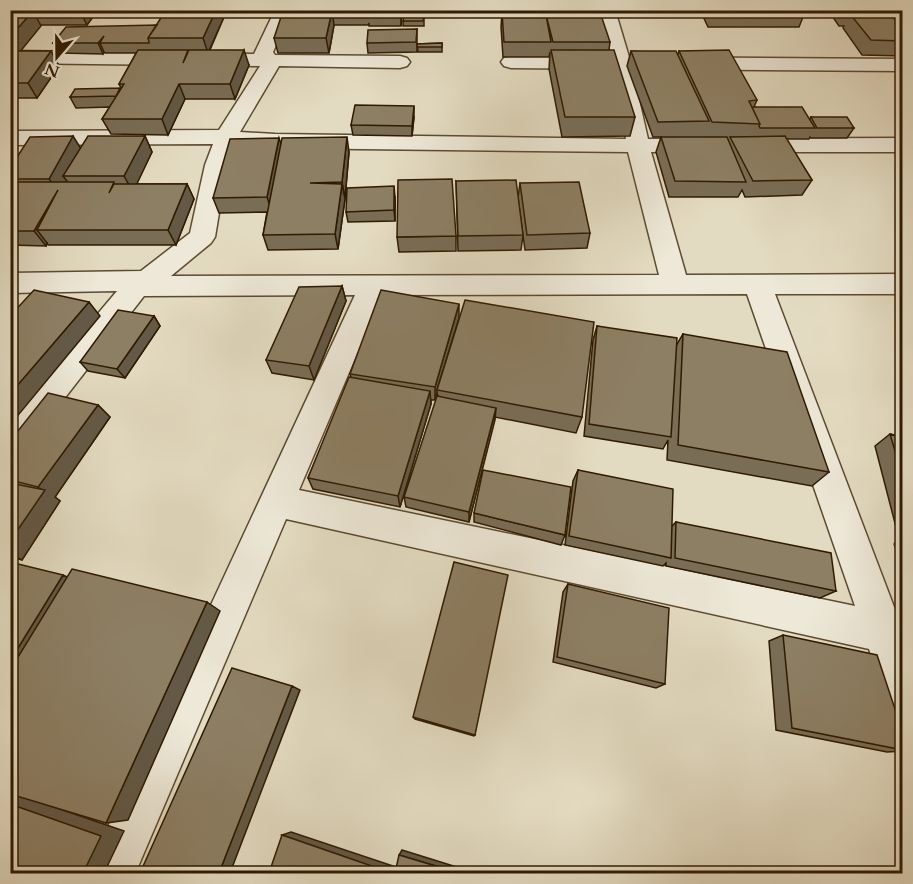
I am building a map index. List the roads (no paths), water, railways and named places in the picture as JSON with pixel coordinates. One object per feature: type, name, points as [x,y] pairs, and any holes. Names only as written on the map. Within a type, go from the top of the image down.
[{"type":"street","points":[[272,62],[263,53],[284,10]]},
{"type":"street","points":[[606,10],[621,61],[638,146],[675,283]]},
{"type":"street","points":[[10,57],[400,62]]},
{"type":"street","points":[[10,443],[141,284],[202,237],[216,165],[226,137],[272,62]]},
{"type":"street","points":[[511,62],[903,64]]},
{"type":"street","points":[[10,138],[226,137],[286,142],[903,146]]},
{"type":"street","points":[[10,283],[903,284]]},
{"type":"street","points":[[757,283],[903,689]]},
{"type":"street","points":[[110,873],[373,285]]},
{"type":"street","points":[[276,501],[884,632]]},
{"type":"waterway","points":[[898,544],[902,556]]}]
